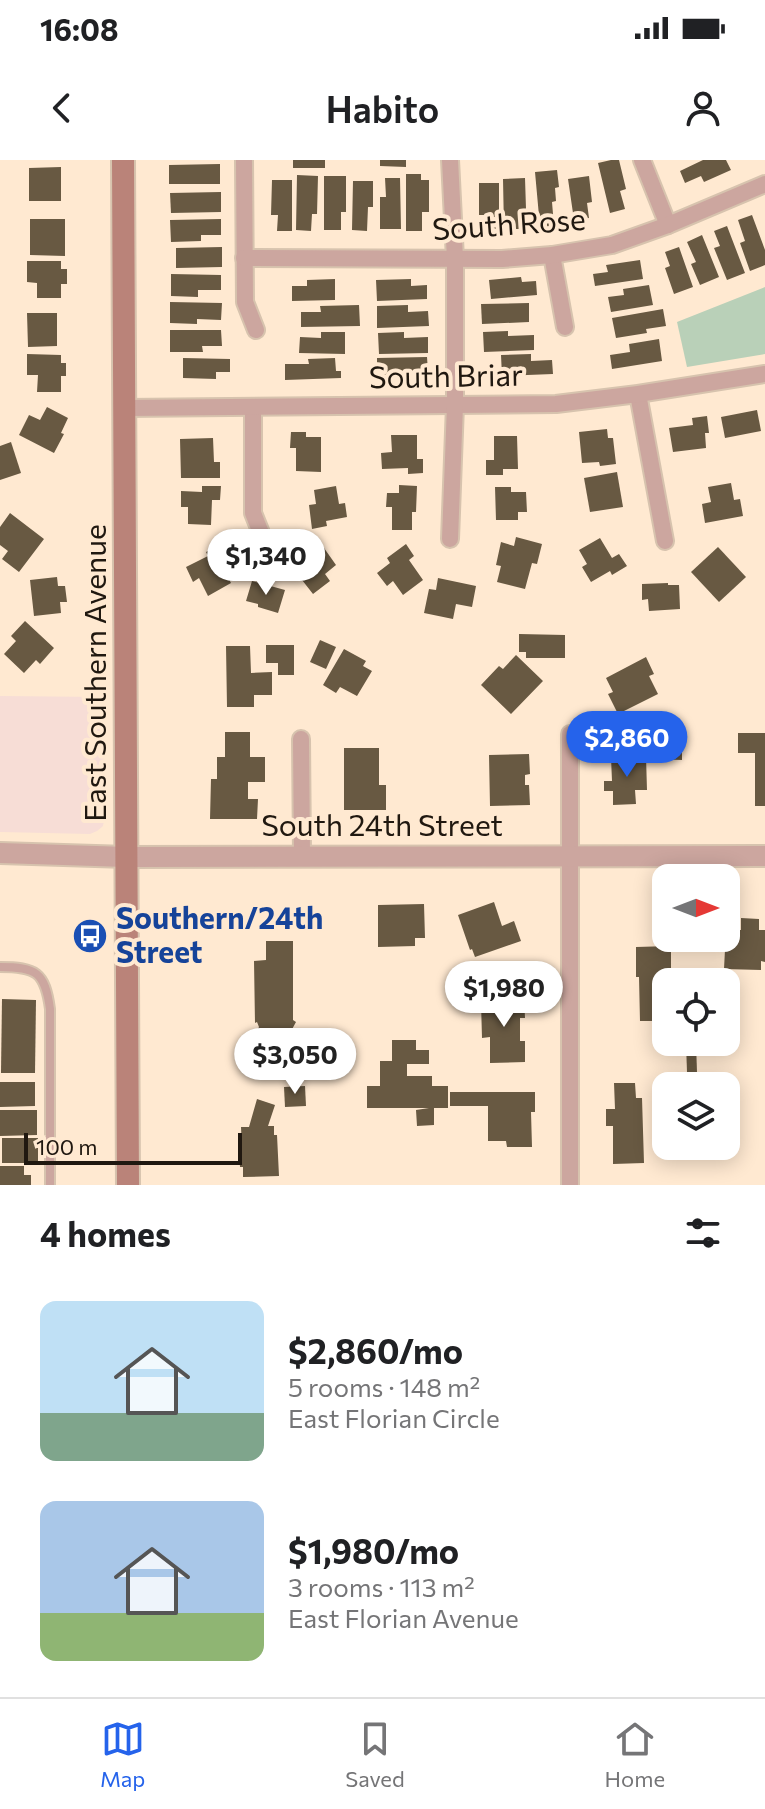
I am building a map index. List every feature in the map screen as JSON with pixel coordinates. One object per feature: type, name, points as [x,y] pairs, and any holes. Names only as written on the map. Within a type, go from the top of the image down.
[{"type":"main road","name":"East Southern Avenue","points":[[123,160],[128,1185]]},
{"type":"street","points":[[244,160],[245,302],[256,330]]},
{"type":"street","points":[[450,160],[455,259],[455,405],[450,539]]},
{"type":"street","points":[[642,160],[668,225]]},
{"type":"street","name":"South Rose","points":[[244,258],[502,259],[552,255],[612,245],[765,184]]},
{"type":"street","points":[[552,255],[565,327]]},
{"type":"street","name":"South Briar","points":[[125,408],[556,404],[765,374]]},
{"type":"street","points":[[638,394],[665,541]]},
{"type":"street","points":[[253,407],[253,513],[263,538]]},
{"type":"street","points":[[570,734],[570,1185]]},
{"type":"street","points":[[301,739],[302,855]]},
{"type":"street","name":"South 24th Street","points":[[0,853],[127,857],[765,856]]},
{"type":"lane","points":[[0,967],[23,967],[40,976],[47,993],[50,1009],[50,1185]]},
{"type":"shaded area","points":[[0,696],[104,697],[105,815],[103,826],[97,831],[90,834],[0,832]]},
{"type":"green space","points":[[765,287],[765,354],[687,367],[677,322]]},
{"type":"building","points":[[293,160],[325,160],[325,168],[293,168]]},
{"type":"building","points":[[380,160],[406,160],[406,167],[380,166]]},
{"type":"building","points":[[619,160],[626,189],[620,191],[625,209],[610,213],[598,163]]},
{"type":"building","points":[[703,160],[726,160],[731,170],[704,182],[701,176],[685,183],[680,171]]},
{"type":"building","points":[[220,164],[220,184],[169,184],[169,165]]},
{"type":"building","points":[[61,167],[61,201],[29,201],[29,168]]},
{"type":"building","points":[[557,170],[559,187],[555,188],[556,201],[552,202],[554,226],[540,227],[535,172]]},
{"type":"building","points":[[406,174],[421,174],[421,180],[429,180],[429,212],[422,212],[422,231],[406,231]]},
{"type":"building","points":[[297,175],[318,176],[317,214],[312,214],[311,231],[296,230]]},
{"type":"building","points":[[324,176],[346,176],[346,212],[341,212],[341,230],[324,230]]},
{"type":"building","points":[[589,176],[592,202],[587,203],[589,218],[574,220],[568,179]]},
{"type":"building","points":[[385,178],[400,178],[401,229],[380,229],[380,197],[386,197]]},
{"type":"building","points":[[525,178],[526,209],[520,210],[520,229],[504,229],[503,179]]},
{"type":"building","points":[[272,180],[292,180],[292,231],[277,231],[278,215],[271,215]]},
{"type":"building","points":[[353,181],[373,181],[373,207],[368,207],[367,231],[352,230]]},
{"type":"building","points":[[479,183],[499,183],[499,229],[486,229],[485,215],[479,215]]},
{"type":"building","points":[[221,192],[221,212],[171,213],[170,193]]},
{"type":"building","points":[[752,215],[765,250],[765,265],[750,271],[740,243],[745,241],[738,220]]},
{"type":"building","points":[[30,219],[65,219],[65,256],[30,255]]},
{"type":"building","points":[[221,219],[221,235],[201,235],[201,241],[171,242],[170,220]]},
{"type":"building","points":[[727,226],[745,273],[727,280],[714,248],[720,246],[714,231]]},
{"type":"building","points":[[702,235],[719,277],[700,285],[691,264],[696,262],[687,242]]},
{"type":"building","points":[[222,247],[222,267],[176,268],[176,248]]},
{"type":"building","points":[[679,247],[693,287],[674,294],[665,268],[670,266],[665,252]]},
{"type":"building","points":[[640,260],[643,279],[595,286],[593,274],[608,272],[606,265]]},
{"type":"building","points":[[27,261],[61,261],[61,269],[67,269],[67,284],[61,284],[61,298],[37,298],[37,283],[27,282]]},
{"type":"building","points":[[171,274],[221,275],[221,290],[198,290],[198,297],[171,296]]},
{"type":"building","points":[[521,277],[522,282],[536,281],[537,295],[491,299],[489,280]]},
{"type":"building","points":[[335,279],[335,300],[292,301],[292,286],[307,286],[307,280]]},
{"type":"building","points":[[411,279],[411,286],[427,285],[427,299],[377,301],[376,280]]},
{"type":"building","points":[[649,285],[653,305],[611,312],[608,297],[624,295],[623,289]]},
{"type":"building","points":[[170,302],[222,303],[221,320],[197,319],[197,324],[170,323]]},
{"type":"building","points":[[529,303],[529,322],[482,324],[481,304]]},
{"type":"building","points":[[359,305],[360,326],[301,327],[301,312],[321,312],[320,306]]},
{"type":"building","points":[[408,305],[408,312],[428,311],[429,326],[377,328],[377,306]]},
{"type":"building","points":[[663,309],[666,326],[616,338],[612,318]]},
{"type":"building","points":[[27,313],[57,313],[57,346],[28,347]]},
{"type":"building","points":[[170,330],[221,330],[222,346],[202,346],[203,352],[170,352]]},
{"type":"building","points":[[508,331],[508,336],[534,335],[534,350],[484,352],[483,332]]},
{"type":"building","points":[[321,332],[345,332],[345,354],[299,353],[300,337],[321,338]]},
{"type":"building","points":[[404,332],[404,338],[428,337],[428,353],[379,354],[378,333]]},
{"type":"building","points":[[659,339],[662,361],[612,369],[610,355],[630,352],[629,344]]},
{"type":"building","points":[[27,354],[61,355],[61,363],[66,363],[66,376],[61,376],[61,392],[37,392],[38,375],[27,375]]},
{"type":"building","points":[[531,354],[531,361],[552,360],[553,374],[502,376],[501,355]]},
{"type":"building","points":[[427,357],[428,372],[412,372],[412,377],[377,378],[377,358]]},
{"type":"building","points":[[183,358],[230,359],[230,372],[216,372],[216,379],[183,378]]},
{"type":"building","points":[[335,358],[336,371],[341,371],[341,378],[285,380],[285,364],[309,364],[308,359]]},
{"type":"building","points":[[47,407],[68,418],[54,453],[19,435],[29,415],[40,420]]},
{"type":"building","points":[[757,410],[761,431],[725,438],[721,417]]},
{"type":"building","points":[[707,416],[709,433],[705,433],[706,448],[673,452],[669,428],[693,425],[692,418]]},
{"type":"building","points":[[607,429],[608,438],[613,438],[616,464],[600,466],[599,462],[582,463],[579,432]]},
{"type":"building","points":[[291,432],[306,432],[306,437],[321,437],[321,472],[296,471],[296,448],[290,448]]},
{"type":"building","points":[[391,435],[417,435],[417,459],[423,459],[423,473],[408,474],[408,468],[382,469],[381,453],[392,452]]},
{"type":"building","points":[[494,436],[517,436],[518,469],[503,469],[503,475],[486,475],[486,460],[494,460]]},
{"type":"building","points":[[213,438],[214,462],[220,462],[220,478],[181,478],[180,439]]},
{"type":"building","points":[[11,442],[21,473],[0,480],[0,446]]},
{"type":"building","points":[[617,472],[623,507],[590,512],[584,478]]},
{"type":"building","points":[[731,483],[734,500],[740,499],[743,516],[705,523],[702,504],[711,502],[708,487]]},
{"type":"building","points":[[399,485],[417,486],[412,530],[392,530],[392,507],[386,507],[387,493],[399,493]]},
{"type":"building","points":[[202,486],[221,486],[220,500],[212,500],[211,525],[188,524],[188,507],[181,507],[181,491],[202,492]]},
{"type":"building","points":[[336,486],[339,504],[345,503],[347,517],[326,521],[327,526],[312,529],[309,505],[316,504],[314,490]]},
{"type":"building","points":[[495,487],[511,487],[511,492],[526,492],[527,512],[518,512],[518,520],[496,520]]},
{"type":"building","points":[[10,513],[44,539],[19,572],[2,559],[8,551],[0,545],[0,527]]},
{"type":"building","points":[[516,537],[542,544],[537,564],[532,563],[525,589],[497,582],[501,566],[496,565],[501,542],[514,546]]},
{"type":"building","points":[[600,538],[612,558],[619,554],[627,566],[591,582],[582,567],[587,564],[579,550]]},
{"type":"building","points":[[406,544],[414,556],[409,560],[423,580],[403,595],[393,581],[387,586],[377,573],[390,563],[387,558]]},
{"type":"building","points":[[220,545],[231,566],[224,569],[231,583],[208,596],[199,578],[193,582],[186,567],[208,556],[206,552]]},
{"type":"building","points":[[718,547],[746,577],[719,602],[691,572]]},
{"type":"building","points":[[324,548],[336,565],[325,574],[330,581],[313,594],[295,571]]},
{"type":"building","points":[[57,577],[58,586],[65,586],[67,602],[60,602],[61,613],[34,616],[30,580]]},
{"type":"building","points":[[438,578],[476,586],[472,607],[456,604],[453,619],[424,613],[429,589],[436,590]]},
{"type":"building","points":[[252,581],[285,590],[278,613],[246,601]]},
{"type":"building","points":[[642,584],[679,585],[680,609],[649,611],[648,599],[642,600]]},
{"type":"building","points":[[25,621],[54,648],[40,664],[36,660],[24,673],[4,654],[16,641],[11,636]]},
{"type":"building","points":[[519,634],[565,635],[565,658],[526,658],[526,652],[519,652]]},
{"type":"building","points":[[320,640],[336,647],[326,669],[310,662]]},
{"type":"building","points":[[266,645],[294,645],[294,675],[278,675],[278,663],[266,663]]},
{"type":"building","points":[[226,646],[250,646],[251,673],[272,672],[272,695],[254,695],[254,707],[227,707]]},
{"type":"building","points":[[344,649],[366,661],[363,666],[372,671],[357,696],[340,687],[336,693],[323,685]]},
{"type":"building","points":[[516,655],[543,681],[511,714],[481,685],[499,666],[503,669]]},
{"type":"building","points":[[646,657],[654,674],[649,676],[658,694],[618,714],[608,694],[613,692],[606,678]]},
{"type":"building","points":[[225,732],[250,732],[250,757],[265,757],[265,782],[248,782],[248,799],[258,799],[257,819],[210,819],[211,779],[217,779],[217,757],[225,757]]},
{"type":"building","points":[[738,733],[765,733],[765,806],[755,806],[755,753],[738,753]]},
{"type":"building","points":[[651,737],[682,737],[682,760],[651,759]]},
{"type":"building","points":[[344,748],[379,748],[379,785],[386,785],[386,810],[344,810]]},
{"type":"building","points":[[529,754],[530,774],[525,775],[525,785],[529,785],[530,805],[490,806],[489,755]]},
{"type":"building","points":[[646,756],[647,790],[635,790],[636,804],[613,805],[613,791],[604,791],[604,781],[612,781],[611,757]]},
{"type":"building","points":[[494,902],[502,926],[514,921],[521,941],[475,957],[458,915]]},
{"type":"building","points":[[424,904],[425,938],[415,938],[415,946],[378,947],[378,905]]},
{"type":"building","points":[[741,918],[759,919],[759,930],[765,930],[765,962],[761,961],[761,970],[724,968],[725,952],[740,952]]},
{"type":"building","points":[[266,941],[293,941],[293,1020],[296,1022],[290,1033],[284,1030],[270,1056],[250,1046],[259,1027],[255,1023],[254,961],[266,960]]},
{"type":"building","points":[[636,947],[652,947],[652,952],[671,952],[671,968],[652,968],[652,1021],[640,1021]]},
{"type":"building","points":[[494,997],[524,997],[525,1018],[520,1018],[520,1041],[525,1041],[525,1062],[490,1063],[490,1037],[482,1038],[481,1002],[494,1001]]},
{"type":"building","points":[[2,999],[36,1000],[35,1073],[1,1073]]},
{"type":"building","points":[[392,1040],[416,1040],[416,1050],[429,1050],[429,1064],[407,1064],[407,1076],[432,1076],[432,1086],[448,1086],[448,1108],[434,1108],[434,1125],[417,1126],[416,1110],[429,1108],[367,1108],[367,1086],[380,1086],[380,1061],[392,1061]]},
{"type":"building","points":[[686,1056],[696,1056],[697,1072],[687,1072]]},
{"type":"building","points":[[0,1082],[35,1082],[35,1106],[0,1107]]},
{"type":"building","points":[[614,1083],[635,1083],[636,1098],[642,1098],[644,1163],[613,1164],[613,1126],[606,1126],[606,1109],[615,1109]]},
{"type":"building","points":[[305,1086],[306,1106],[285,1107],[284,1087]]},
{"type":"building","points":[[450,1092],[535,1092],[535,1112],[531,1112],[532,1147],[507,1147],[506,1141],[488,1141],[488,1106],[450,1106]]},
{"type":"building","points":[[257,1099],[275,1105],[268,1126],[274,1126],[274,1135],[277,1135],[279,1176],[243,1177],[243,1167],[240,1167],[241,1127],[249,1127]]},
{"type":"building","points":[[0,1110],[37,1110],[37,1135],[0,1136]]},
{"type":"building","points":[[2,1138],[38,1138],[38,1163],[2,1163]]},
{"type":"building","points":[[0,1166],[24,1166],[24,1175],[31,1175],[31,1185],[0,1185]]},
{"type":"place","name":"Southern/24th Street","points":[[90,936]]}]
